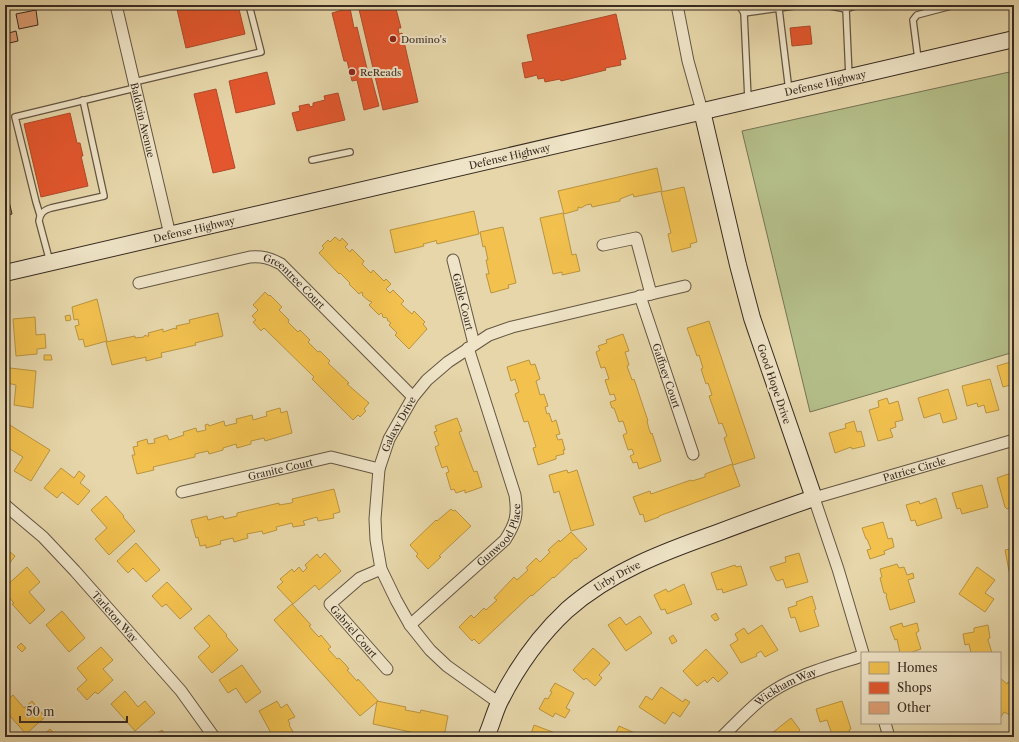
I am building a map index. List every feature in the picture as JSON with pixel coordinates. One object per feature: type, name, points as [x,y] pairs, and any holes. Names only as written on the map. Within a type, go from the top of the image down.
[{"type":"main road","name":"Defense Highway","points":[[5,273],[1014,39]]},
{"type":"main road","name":"Good Hope Drive","points":[[702,111],[752,318],[814,498]]},
{"type":"main road","name":"Urby Drive","points":[[486,737],[499,703],[524,661],[544,634],[567,610],[595,588],[629,568],[668,550],[814,498]]},
{"type":"street","name":"Baldwin Avenue","points":[[116,5],[170,235]]},
{"type":"street","points":[[677,5],[688,61],[702,111]]},
{"type":"street","name":"Gaffney Court","points":[[603,245],[636,238],[645,295],[693,454]]},
{"type":"street","name":"Greentree Court","points":[[139,283],[250,257],[260,256],[271,258],[281,264],[413,397]]},
{"type":"street","name":"Gable Court","points":[[453,260],[471,346]]},
{"type":"street","name":"Galaxy Drive","points":[[499,703],[447,666],[430,650],[410,625],[381,569],[376,540],[375,519],[379,469],[389,439],[413,397],[427,380],[448,362],[489,335],[512,327],[685,286]]},
{"type":"street","name":"Gunwood Place","points":[[410,625],[505,540],[513,528],[516,518],[517,508],[515,495],[471,346]]},
{"type":"street","name":"Patrice Circle","points":[[814,498],[1014,440]]},
{"type":"street","name":"Granite Court","points":[[182,492],[331,457],[379,469]]},
{"type":"street","name":"Good Hope Drive","points":[[814,498],[838,569],[863,652]]},
{"type":"street","name":"Tarleton Way","points":[[5,505],[43,537],[76,570],[181,691],[214,737]]},
{"type":"street","name":"Gabriel Court","points":[[381,569],[360,578],[330,604],[386,670]]},
{"type":"street","name":"Wickham Way","points":[[722,737],[763,698],[785,684],[812,672],[861,656]]},
{"type":"street","points":[[884,724],[889,737]]},
{"type":"lane","points":[[50,263],[39,221],[40,215],[15,117],[84,100],[134,85],[260,52],[249,5]]},
{"type":"lane","points":[[739,5],[744,13],[748,100]]},
{"type":"lane","points":[[744,13],[801,5]]},
{"type":"lane","points":[[825,5],[846,9],[858,5]]},
{"type":"lane","points":[[918,61],[913,20],[917,15],[955,5]]},
{"type":"lane","points":[[779,9],[789,91]]},
{"type":"lane","points":[[846,9],[849,77]]},
{"type":"lane","points":[[40,215],[45,210],[51,208],[104,196],[84,100]]},
{"type":"lane","points":[[312,160],[350,152]]},
{"type":"green space","points":[[1014,71],[1014,352],[810,412],[742,131]]},
{"type":"building: Homes","points":[[657,168],[662,191],[634,197],[633,194],[620,199],[620,201],[592,207],[591,204],[586,205],[581,208],[578,207],[578,210],[564,214],[558,191]]},
{"type":"building: Homes","points":[[684,187],[697,242],[690,244],[691,247],[672,252],[668,234],[671,233],[661,192]]},
{"type":"building: Homes","points":[[474,211],[479,234],[437,244],[436,240],[423,244],[424,246],[395,253],[390,230]]},
{"type":"building: Homes","points":[[563,213],[572,255],[576,254],[580,271],[562,275],[562,272],[553,274],[540,218]]},
{"type":"building: Homes","points":[[503,227],[516,283],[508,285],[509,288],[491,293],[486,274],[489,274],[486,260],[488,260],[485,246],[483,247],[480,232]]},
{"type":"building: Homes","points":[[335,237],[340,241],[342,238],[348,244],[345,247],[350,252],[352,249],[364,261],[362,264],[371,273],[373,270],[384,281],[386,279],[391,284],[386,289],[390,293],[393,290],[404,301],[401,304],[412,314],[414,311],[425,322],[423,324],[427,329],[409,349],[395,335],[397,333],[389,325],[391,323],[387,320],[388,319],[385,317],[384,318],[381,313],[379,315],[369,305],[372,302],[362,295],[362,292],[359,294],[349,284],[350,283],[319,253],[324,248],[322,246],[328,240],[330,242]]},
{"type":"building: Homes","points":[[265,292],[282,307],[279,310],[289,320],[288,322],[298,332],[300,330],[310,340],[308,342],[330,361],[328,363],[349,383],[347,384],[369,403],[364,409],[366,411],[360,417],[358,415],[353,420],[312,379],[314,377],[264,328],[261,331],[253,322],[256,320],[252,316],[258,310],[253,305]]},
{"type":"building: Homes","points":[[97,299],[107,341],[85,347],[83,339],[79,340],[75,326],[79,325],[78,319],[74,320],[72,307]]},
{"type":"building: Homes","points":[[218,313],[223,336],[195,343],[196,345],[161,353],[162,357],[146,361],[146,357],[112,365],[106,342],[135,336],[135,338],[144,337],[146,335],[149,336],[148,333],[163,329],[163,332],[175,328],[177,329],[176,326],[190,323],[189,320]]},
{"type":"building: Homes","points":[[70,315],[71,320],[66,321],[65,316]]},
{"type":"building: Homes","points":[[35,317],[36,335],[45,334],[46,348],[37,349],[37,354],[16,356],[13,319]]},
{"type":"building: Homes","points":[[709,321],[755,458],[733,465],[724,438],[727,436],[722,423],[719,424],[709,396],[712,395],[708,383],[706,384],[701,369],[703,368],[699,355],[697,356],[687,328]]},
{"type":"building: Homes","points":[[623,334],[629,351],[625,352],[629,365],[627,366],[632,380],[634,379],[648,421],[649,429],[651,434],[652,433],[661,461],[639,469],[637,462],[633,463],[630,456],[634,454],[632,449],[628,450],[623,435],[627,433],[623,421],[619,422],[614,408],[612,408],[610,402],[616,400],[614,394],[610,395],[605,380],[609,379],[605,367],[601,368],[596,352],[600,350],[598,346],[607,343],[606,340]]},
{"type":"building: Homes","points":[[44,355],[51,355],[52,360],[44,360]]},
{"type":"building: Homes","points":[[529,360],[531,365],[535,364],[540,379],[536,381],[540,395],[544,394],[548,406],[545,407],[547,414],[549,413],[552,422],[556,420],[560,434],[556,435],[558,440],[562,439],[565,450],[563,450],[564,454],[556,456],[556,459],[538,465],[533,448],[536,447],[528,421],[524,422],[515,394],[519,392],[515,379],[511,381],[507,367]]},
{"type":"building: Homes","points":[[1014,361],[1014,384],[1003,387],[997,366]]},
{"type":"building: Homes","points":[[10,368],[36,371],[33,408],[14,405],[16,385],[7,383]]},
{"type":"building: Homes","points":[[990,379],[999,410],[986,413],[984,405],[978,407],[977,403],[967,406],[962,386]]},
{"type":"building: Homes","points":[[948,389],[957,419],[943,423],[940,413],[924,418],[918,398]]},
{"type":"building: Homes","points":[[887,398],[889,404],[898,401],[903,420],[895,422],[896,427],[890,429],[893,437],[878,441],[869,410],[879,407],[878,401]]},
{"type":"building: Homes","points":[[280,408],[281,413],[287,411],[292,433],[265,441],[264,438],[251,441],[251,444],[237,448],[236,444],[209,454],[208,451],[195,454],[195,457],[153,467],[154,470],[137,474],[132,455],[135,455],[133,447],[138,446],[137,442],[147,439],[148,444],[155,443],[154,439],[167,435],[169,440],[184,435],[183,432],[196,428],[197,432],[206,430],[205,425],[208,424],[209,426],[224,421],[225,426],[237,423],[236,419],[252,415],[253,420],[267,416],[266,412]]},
{"type":"building: Homes","points":[[457,418],[462,431],[459,432],[474,472],[477,471],[482,487],[465,493],[465,490],[456,493],[454,489],[451,490],[446,473],[449,472],[447,466],[442,468],[435,447],[439,445],[434,432],[437,431],[435,426]]},
{"type":"building: Homes","points":[[854,421],[857,432],[861,431],[865,446],[852,449],[851,447],[835,453],[829,433],[846,428],[845,424]]},
{"type":"building: Homes","points":[[5,422],[50,450],[31,481],[14,471],[23,457],[5,446]]},
{"type":"building: Homes","points":[[732,464],[740,486],[645,522],[643,514],[640,515],[633,497],[650,491],[651,494],[691,480],[705,477],[705,474]]},
{"type":"building: Homes","points":[[61,468],[74,478],[79,471],[85,476],[80,483],[90,491],[78,505],[62,492],[57,498],[44,488]]},
{"type":"building: Homes","points":[[567,470],[568,473],[577,470],[594,525],[571,531],[559,491],[554,493],[549,475]]},
{"type":"building: Homes","points":[[1011,473],[1014,481],[1014,506],[1007,509],[1005,507],[997,478]]},
{"type":"building: Homes","points":[[982,485],[988,507],[962,514],[960,508],[957,509],[952,493]]},
{"type":"building: Homes","points":[[334,489],[340,512],[333,514],[334,518],[318,521],[317,517],[303,521],[305,525],[293,527],[292,523],[276,527],[277,530],[263,534],[262,531],[247,534],[248,538],[234,542],[233,538],[220,541],[221,544],[206,548],[206,545],[200,546],[198,537],[196,538],[191,520],[207,516],[208,520],[223,516],[224,519],[237,516],[237,513],[279,503],[279,505],[291,503],[293,502],[292,499]]},
{"type":"building: Homes","points":[[106,496],[135,531],[109,555],[95,539],[107,528],[91,510]]},
{"type":"building: Homes","points":[[936,498],[942,518],[917,526],[915,520],[911,521],[906,505],[919,501],[920,504]]},
{"type":"building: Homes","points":[[451,509],[453,511],[455,510],[471,526],[439,556],[441,557],[428,569],[416,556],[418,554],[410,545],[436,520],[437,521]]},
{"type":"building: Homes","points":[[883,522],[888,539],[892,538],[894,547],[884,551],[885,554],[870,559],[867,550],[871,549],[862,528]]},
{"type":"building: Homes","points":[[571,532],[587,549],[554,578],[553,577],[532,596],[531,595],[479,644],[474,639],[472,641],[459,627],[471,615],[474,618],[484,608],[486,610],[497,600],[494,598],[514,577],[517,580],[528,570],[526,568],[536,558],[540,562],[550,552],[548,550]]},
{"type":"building: Homes","points":[[136,543],[160,570],[146,582],[133,568],[128,573],[117,561]]},
{"type":"building: Homes","points":[[5,548],[15,556],[5,569]]},
{"type":"building: Homes","points":[[1014,548],[1014,575],[1010,576],[1005,550]]},
{"type":"building: Homes","points":[[325,553],[341,571],[319,590],[315,585],[293,604],[277,587],[283,582],[280,579],[292,569],[294,572],[299,567],[303,572],[307,568],[305,565],[317,554],[320,558]]},
{"type":"building: Homes","points":[[799,553],[808,582],[786,588],[783,579],[778,581],[776,580],[770,567],[786,562],[785,557]]},
{"type":"building: Homes","points":[[897,564],[899,568],[904,567],[907,575],[913,573],[914,578],[908,580],[915,602],[890,610],[887,595],[884,593],[880,578],[882,577],[880,569]]},
{"type":"building: Homes","points":[[735,565],[736,567],[741,566],[747,585],[723,593],[722,589],[717,590],[711,573]]},
{"type":"building: Homes","points":[[27,567],[40,582],[29,592],[45,610],[30,624],[12,604],[14,603],[5,593],[5,587]]},
{"type":"building: Homes","points":[[977,567],[995,580],[985,593],[994,599],[985,612],[959,594]]},
{"type":"building: Homes","points":[[167,582],[192,609],[180,619],[166,604],[162,607],[152,596]]},
{"type":"building: Homes","points":[[684,584],[692,604],[667,614],[665,609],[661,610],[654,595],[666,589],[668,592]]},
{"type":"building: Homes","points":[[812,596],[816,609],[814,610],[819,626],[800,632],[795,617],[791,618],[788,608],[797,605],[796,602]]},
{"type":"building: Homes","points":[[292,604],[311,625],[309,626],[315,633],[319,637],[321,635],[331,647],[328,649],[337,659],[339,658],[345,664],[349,669],[347,670],[357,681],[358,679],[378,701],[360,716],[274,620]]},
{"type":"building: Homes","points":[[62,611],[85,638],[69,652],[46,625]]},
{"type":"building: Homes","points":[[716,613],[719,619],[715,621],[711,616]]},
{"type":"building: Homes","points":[[209,615],[238,650],[212,673],[198,657],[210,646],[194,628]]},
{"type":"building: Homes","points":[[640,616],[652,633],[626,651],[608,625],[620,617],[626,625]]},
{"type":"building: Homes","points":[[902,623],[903,627],[917,623],[919,631],[916,633],[921,649],[912,652],[900,652],[897,639],[895,640],[890,627]]},
{"type":"building: Homes","points":[[762,625],[778,650],[765,657],[761,651],[756,654],[757,656],[741,663],[730,645],[738,640],[735,634],[744,628],[748,634]]},
{"type":"building: Homes","points":[[988,625],[990,638],[988,640],[992,652],[971,652],[969,644],[965,645],[963,634],[974,632],[974,628]]},
{"type":"building: Homes","points":[[673,635],[677,641],[672,644],[669,638]]},
{"type":"building: Homes","points":[[21,643],[26,648],[22,652],[17,647]]},
{"type":"building: Homes","points":[[101,647],[113,660],[103,669],[113,680],[98,694],[95,692],[87,700],[77,689],[87,680],[77,668]]},
{"type":"building: Homes","points":[[593,648],[610,663],[599,675],[602,678],[595,686],[586,678],[584,680],[573,670]]},
{"type":"building: Homes","points":[[706,649],[728,673],[718,682],[713,677],[707,683],[705,680],[697,686],[683,671]]},
{"type":"building: Homes","points":[[242,665],[261,692],[246,703],[236,688],[228,693],[219,680]]},
{"type":"building: Homes","points":[[1001,679],[1007,684],[1008,682],[1014,685],[1014,713],[1012,716],[1004,712],[1001,717]]},
{"type":"building: Homes","points":[[555,683],[574,693],[566,708],[570,710],[565,718],[555,713],[553,717],[539,709],[545,698],[548,699],[552,692],[550,691]]},
{"type":"building: Homes","points":[[661,687],[683,702],[685,699],[690,702],[680,717],[673,712],[665,724],[639,707],[646,696],[652,700]]},
{"type":"building: Homes","points":[[125,691],[138,707],[145,701],[155,713],[135,731],[111,704]]},
{"type":"building: Homes","points":[[13,695],[24,708],[32,701],[45,717],[26,734],[10,716],[6,720],[5,719],[5,702]]},
{"type":"building: Homes","points":[[277,701],[281,708],[287,704],[295,717],[288,720],[289,725],[296,737],[263,737],[271,733],[259,711]]},
{"type":"building: Homes","points":[[377,701],[406,707],[405,710],[420,713],[421,710],[448,716],[444,737],[434,737],[373,724]]},
{"type":"building: Homes","points":[[842,701],[851,729],[849,730],[851,737],[833,737],[827,720],[820,722],[816,709]]},
{"type":"building: Homes","points":[[791,718],[800,730],[797,733],[800,737],[767,737]]},
{"type":"building: Homes","points":[[534,725],[558,734],[557,737],[530,737]]},
{"type":"building: Homes","points":[[619,726],[644,737],[614,737]]},
{"type":"building: Homes","points":[[50,729],[57,737],[41,737]]},
{"type":"building: Homes","points":[[162,730],[167,737],[151,737]]},
{"type":"building: Shops","points":[[176,5],[238,5],[245,34],[186,48]]},
{"type":"building: Shops","points":[[358,5],[395,5],[401,28],[398,28],[399,34],[402,33],[418,102],[383,110]]},
{"type":"building: Shops","points":[[350,8],[354,28],[357,27],[369,77],[371,76],[379,106],[364,110],[357,80],[352,81],[347,61],[344,61],[332,13]]},
{"type":"building: Shops","points":[[616,14],[626,59],[620,60],[621,65],[605,68],[606,70],[561,81],[560,79],[545,82],[544,78],[538,79],[537,75],[525,78],[522,63],[533,61],[527,35]]},
{"type":"building: Shops","points":[[810,26],[812,44],[792,46],[790,28]]},
{"type":"building: Shops","points":[[267,72],[275,104],[236,113],[229,81]]},
{"type":"building: Shops","points":[[216,89],[235,168],[213,173],[194,94]]},
{"type":"building: Shops","points":[[338,93],[345,120],[297,131],[292,113],[300,111],[299,106],[309,104],[310,107],[313,106],[313,103],[325,100],[324,96]]},
{"type":"building: Shops","points":[[70,113],[77,143],[80,143],[83,156],[81,156],[88,186],[41,197],[24,124]]},
{"type":"building: Other","points":[[36,10],[38,25],[19,29],[16,14]]},
{"type":"building: Other","points":[[16,31],[18,41],[5,44],[5,34]]},
{"type":"building: Other","points":[[5,184],[12,214],[5,216]]},
{"type":"place","name":"Domino's","points":[[393,39]]},
{"type":"place","name":"ReReads","points":[[352,72]]}]
